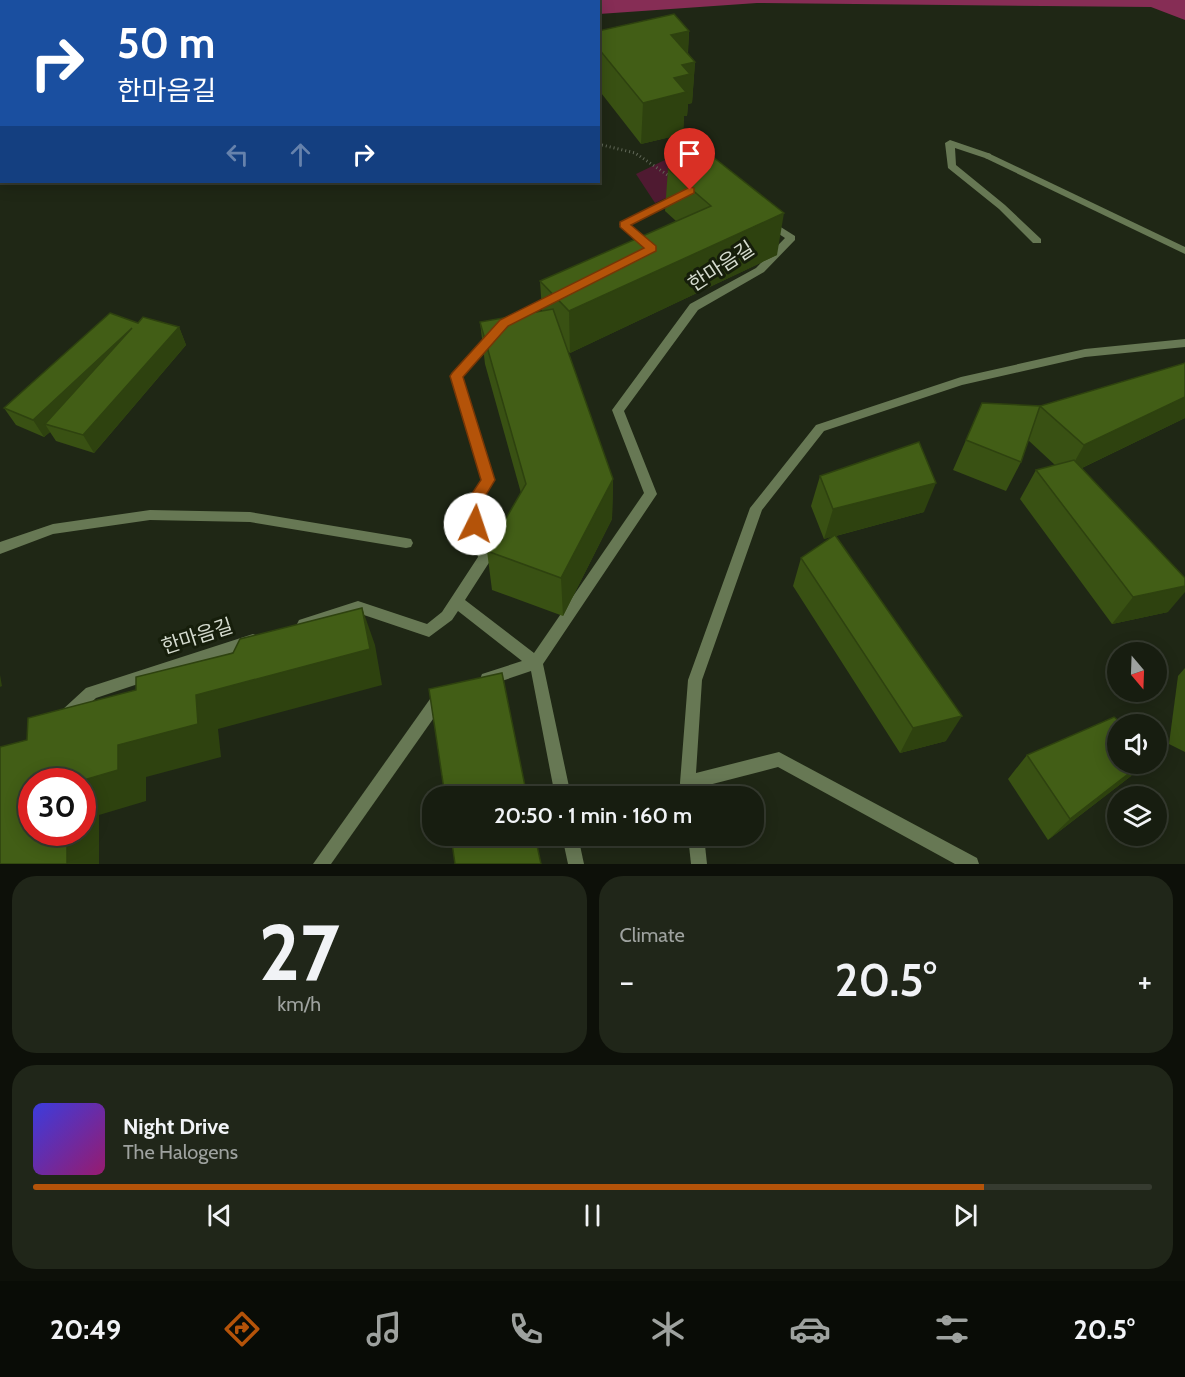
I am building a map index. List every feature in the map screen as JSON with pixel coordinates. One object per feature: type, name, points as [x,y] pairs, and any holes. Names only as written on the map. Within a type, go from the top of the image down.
[{"type":"street","points":[[1037,241],[1002,207],[951,166],[950,143],[988,156],[1185,251]]},
{"type":"street","points":[[642,254],[652,248],[624,225],[690,190]]},
{"type":"street","name":"한마음길","points":[[536,663],[651,494],[618,410],[694,307],[760,270],[791,238],[754,212]]},
{"type":"street","points":[[293,627],[358,607],[429,631],[447,616],[485,558],[470,507],[488,480],[457,376],[504,323],[568,291]]},
{"type":"street","points":[[689,786],[695,680],[756,508],[820,428],[961,381],[1085,353],[1185,343]]},
{"type":"street","points":[[0,548],[53,529],[150,515],[250,517],[406,543]]},
{"type":"street","points":[[456,601],[536,663],[561,786]]},
{"type":"street","name":"한마음길","points":[[58,723],[91,693],[261,637]]},
{"type":"street","points":[[473,684],[536,663]]},
{"type":"street","points":[[321,864],[441,695],[452,692]]},
{"type":"street","points":[[701,786],[779,759],[971,864]]},
{"type":"street","points":[[572,846],[576,864]]},
{"type":"street","points":[[697,846],[699,864]]},
{"type":"path","points":[[600,144],[635,153],[690,190]]},
{"type":"shaded area","points":[[600,0],[1185,0],[1185,20],[1151,7],[757,3],[600,14]]},
{"type":"shaded area","points":[[671,157],[705,180],[655,203],[636,174]]},
{"type":"building","points":[[674,14],[689,31],[671,35],[695,62],[682,65],[690,74],[674,78],[686,92],[643,103],[600,50],[600,31]]},
{"type":"building","points":[[708,153],[784,213],[569,311],[540,281],[711,206],[668,169]]},
{"type":"building","points":[[553,309],[613,479],[561,578],[487,551],[526,484],[480,322]]},
{"type":"building","points":[[110,313],[138,323],[143,317],[179,327],[83,435],[45,424],[132,328],[33,420],[4,408]]},
{"type":"building","points":[[1185,363],[1185,397],[1084,445],[1040,406]]},
{"type":"building","points":[[982,403],[1040,406],[1021,462],[966,440]]},
{"type":"building","points":[[919,442],[936,483],[833,509],[820,476]]},
{"type":"building","points":[[1074,460],[1185,578],[1185,586],[1133,597],[1036,470]]},
{"type":"building","points":[[835,535],[962,716],[913,728],[801,558]]},
{"type":"building","points":[[362,608],[370,649],[196,695],[198,724],[118,745],[118,770],[96,776],[96,768],[18,768],[18,846],[67,846],[67,864],[0,864],[0,747],[27,740],[28,718],[136,690],[136,677],[233,653],[240,639]]},
{"type":"building","points":[[502,673],[525,786],[444,786],[429,689]]},
{"type":"building","points":[[1107,720],[1107,774],[1128,774],[1113,786],[1107,786],[1107,790],[1070,819],[1027,755]]},
{"type":"building","points":[[452,846],[537,846],[541,864],[455,864]]},
{"type":"route","points":[[475,524],[470,507],[488,480],[457,376],[504,323],[652,248],[624,225],[690,190]]}]
